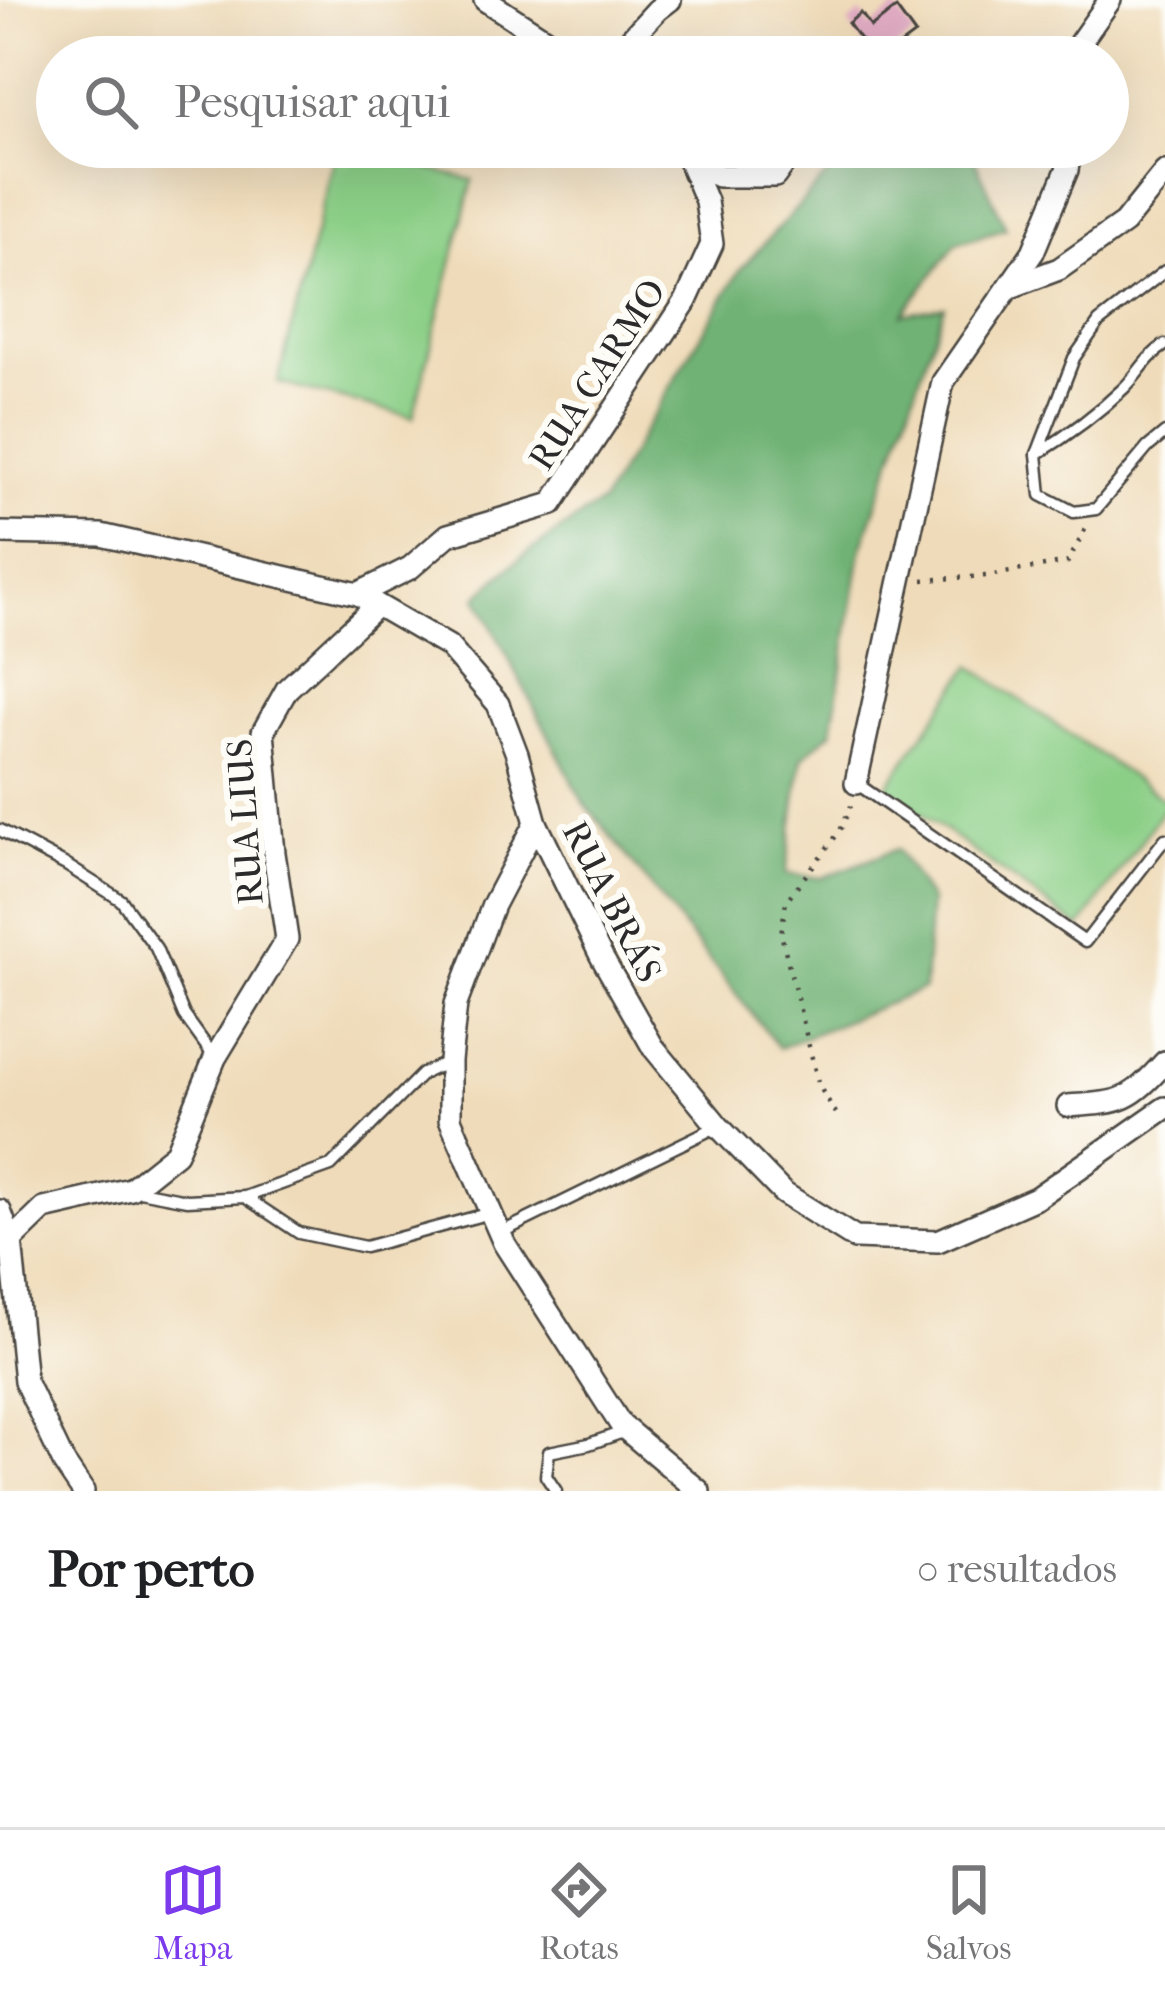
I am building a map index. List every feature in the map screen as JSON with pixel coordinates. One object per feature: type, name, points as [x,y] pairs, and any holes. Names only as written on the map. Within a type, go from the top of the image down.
[{"type":"street","points":[[485,0],[541,36]]},
{"type":"street","points":[[633,36],[670,0]]},
{"type":"street","points":[[1085,36],[1110,0]]},
{"type":"street","name":"RUA CARMO","points":[[367,600],[448,536],[552,504],[686,301],[712,244],[706,201],[690,168]]},
{"type":"street","points":[[706,168],[718,176],[776,176],[782,168]]},
{"type":"street","points":[[856,782],[943,382],[1033,252],[1067,168]]},
{"type":"street","points":[[1008,288],[1059,269],[1124,223],[1165,172]]},
{"type":"street","name":"RUA BRÁS","points":[[0,533],[101,536],[367,600],[448,646],[498,704],[536,823],[601,956],[653,1047],[718,1126],[783,1193],[855,1238],[938,1241],[1036,1198],[1165,1108]]},
{"type":"street","name":"RUA LIUS","points":[[131,1190],[176,1153],[215,1058],[287,939],[263,733],[287,689],[367,600]]},
{"type":"street","points":[[536,823],[493,905],[456,1004],[449,1118],[495,1223],[608,1405],[628,1431],[699,1491]]},
{"type":"street","points":[[1068,1106],[1117,1103],[1142,1087],[1165,1062]]},
{"type":"street","points":[[11,1241],[44,1209],[131,1190]]},
{"type":"street","points":[[0,1211],[11,1241],[25,1382],[64,1463],[83,1491]]},
{"type":"lane","points":[[1165,271],[1099,322],[1075,358],[1037,454],[1041,495],[1074,512],[1096,509],[1148,446],[1165,433]]},
{"type":"lane","points":[[1037,454],[1082,427],[1130,383],[1150,354],[1165,345]]},
{"type":"lane","points":[[856,782],[1085,942],[1165,839]]},
{"type":"lane","points":[[0,830],[121,900],[157,948],[184,1016],[215,1058]]},
{"type":"lane","points":[[131,1190],[187,1200],[245,1197],[331,1166],[422,1074],[449,1061]]},
{"type":"lane","points":[[245,1197],[299,1233],[365,1247],[495,1223],[718,1126]]},
{"type":"lane","points":[[556,1491],[546,1476],[549,1452],[628,1431]]},
{"type":"path","points":[[899,582],[987,576],[1068,562],[1096,509]]},
{"type":"path","points":[[836,1113],[819,1087],[781,934],[786,901],[840,831],[856,782]]},
{"type":"green space","points":[[332,168],[424,168],[473,180],[413,417],[278,383]]},
{"type":"green space","points":[[833,168],[979,168],[1006,228],[956,244],[902,314],[944,306],[861,551],[832,731],[802,758],[786,874],[822,878],[897,849],[930,901],[924,989],[779,1048],[582,800],[477,597],[520,558],[602,502],[740,270]]},
{"type":"green space","points":[[971,666],[1165,800],[1165,807],[1080,928],[886,788]]},
{"type":"building","points":[[896,8],[915,34],[858,36],[848,23],[861,13],[871,27]]}]
